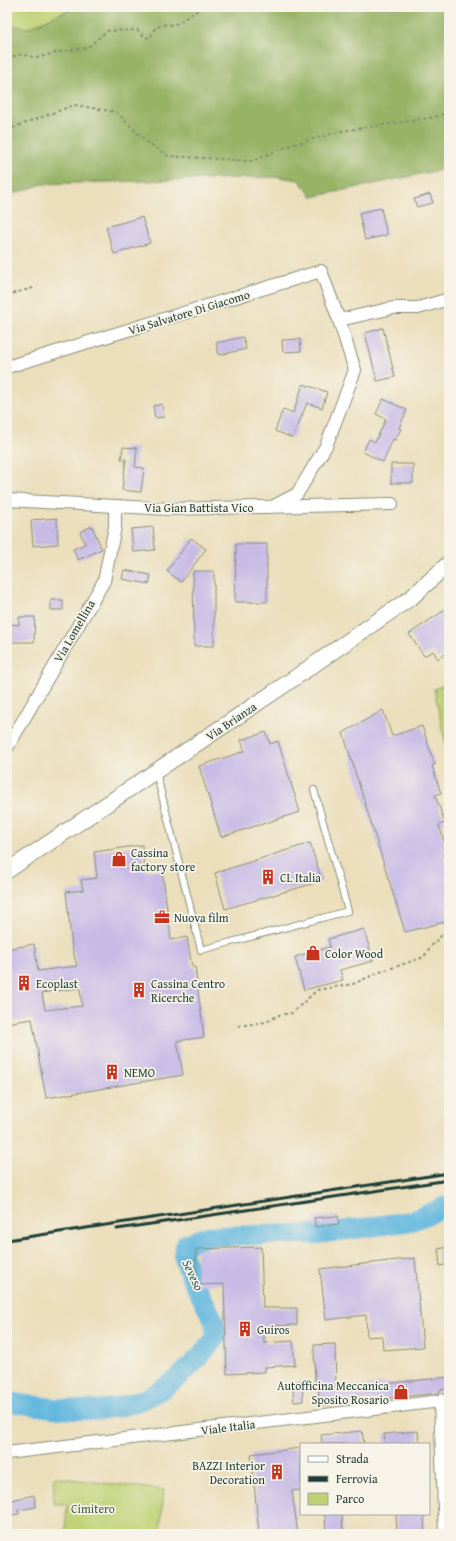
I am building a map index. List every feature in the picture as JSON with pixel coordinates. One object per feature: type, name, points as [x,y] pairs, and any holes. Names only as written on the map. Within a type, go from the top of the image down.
[{"type":"street","name":"Via Salvatore Di Giacomo","points":[[7,367],[321,271],[340,320],[355,370],[326,446],[302,487],[297,494],[272,507]]},
{"type":"street","points":[[340,320],[393,308],[418,308],[449,300]]},
{"type":"street","name":"Via Gian Battista Vico","points":[[7,500],[169,509],[392,504]]},
{"type":"street","name":"Via Lomellina","points":[[7,748],[104,581],[115,527],[115,506]]},
{"type":"street","name":"Via Brianza","points":[[7,871],[277,690],[412,597],[449,563]]},
{"type":"street","points":[[445,1401],[445,1534]]},
{"type":"street","name":"Viale Italia","points":[[7,1453],[445,1401]]},
{"type":"lane","points":[[156,771],[201,950],[348,911],[314,790]]},
{"type":"path","points":[[7,58],[22,54],[36,58],[60,52],[87,48],[107,30],[137,30],[145,37],[150,38],[155,28],[166,24],[174,25],[203,7]]},
{"type":"path","points":[[7,130],[74,105],[116,112],[147,142],[168,156],[252,161],[291,144],[342,130],[436,117],[449,112]]},
{"type":"path","points":[[7,295],[33,288]]},
{"type":"path","points":[[238,1026],[266,1022],[279,1015],[292,1013],[317,990],[353,984],[380,972],[424,957],[430,947],[449,928]]},
{"type":"green space","points":[[7,7],[75,7],[28,28],[13,26],[7,22]]},
{"type":"green space","points":[[75,7],[449,7],[449,168],[312,197],[299,180],[278,177],[43,184],[7,196],[7,22],[13,26],[28,28]]},
{"type":"green space","points":[[449,684],[449,759],[434,689]]},
{"type":"green space","name":"Cimitero","points":[[54,1477],[164,1490],[160,1534],[65,1534],[67,1504],[53,1504]]},
{"type":"building","points":[[430,194],[433,203],[417,207],[414,199]]},
{"type":"building","points":[[381,208],[387,235],[365,240],[359,213]]},
{"type":"building","points":[[142,217],[150,243],[114,254],[106,227]]},
{"type":"building","points":[[383,328],[395,377],[377,381],[365,333]]},
{"type":"building","points":[[243,337],[246,349],[219,355],[216,343]]},
{"type":"building","points":[[300,339],[301,351],[283,352],[282,340]]},
{"type":"building","points":[[303,384],[327,392],[322,408],[307,403],[293,438],[275,431],[283,409],[293,413]]},
{"type":"building","points":[[383,399],[407,410],[399,428],[401,429],[395,440],[393,439],[383,462],[363,452],[369,439],[375,442],[386,419],[376,414]]},
{"type":"building","points":[[162,404],[164,417],[155,418],[153,406]]},
{"type":"building","points":[[123,447],[137,448],[135,467],[144,468],[141,492],[122,490],[126,459],[121,459]]},
{"type":"building","points":[[391,464],[413,464],[413,483],[391,483]]},
{"type":"building","points":[[57,518],[58,544],[33,546],[31,520]]},
{"type":"building","points":[[92,526],[102,549],[78,560],[73,549],[85,544],[80,532]]},
{"type":"building","points":[[153,527],[155,550],[133,552],[131,529]]},
{"type":"building","points":[[191,538],[206,549],[181,582],[167,571]]},
{"type":"building","points":[[236,544],[267,544],[267,602],[235,602]]},
{"type":"building","points":[[124,570],[151,575],[149,584],[122,579]]},
{"type":"building","points":[[193,571],[214,571],[214,646],[194,646]]},
{"type":"building","points":[[51,600],[63,600],[63,610],[51,610]]},
{"type":"building","points":[[449,607],[449,651],[438,659],[433,651],[424,656],[409,634]]},
{"type":"building","points":[[19,617],[35,617],[34,642],[7,642],[7,624],[19,625]]},
{"type":"building","points":[[383,710],[392,736],[422,726],[435,765],[432,766],[441,793],[435,795],[445,823],[439,825],[448,852],[443,854],[449,871],[449,921],[405,932],[343,733]]},
{"type":"building","points":[[266,732],[270,744],[278,741],[300,812],[221,837],[199,766],[245,751],[241,740]]},
{"type":"building","name":"CL Italia","points":[[310,843],[322,881],[225,909],[215,873]]},
{"type":"building","points":[[142,845],[145,871],[162,869],[171,940],[187,937],[192,967],[195,967],[204,1037],[177,1041],[183,1075],[46,1098],[32,1019],[7,1023],[7,949],[34,944],[38,971],[77,966],[72,947],[66,892],[83,890],[81,880],[97,878],[94,852]],"holes":[[[80,988],[82,1006],[45,1010],[42,993]]]},
{"type":"building","points":[[364,929],[373,961],[340,970],[343,980],[304,990],[295,957],[330,947],[328,939]]},
{"type":"building","points":[[338,1216],[339,1224],[315,1227],[314,1218]]},
{"type":"building","name":"Guiros","points":[[261,1247],[263,1308],[297,1308],[297,1325],[264,1326],[264,1343],[293,1341],[295,1365],[265,1367],[265,1372],[227,1374],[224,1284],[197,1285],[196,1249]]},
{"type":"building","points":[[449,1247],[449,1264],[440,1266],[438,1249]]},
{"type":"building","points":[[415,1258],[423,1347],[383,1350],[382,1336],[367,1337],[366,1315],[326,1320],[320,1269]]},
{"type":"building","points":[[335,1344],[336,1389],[449,1377],[449,1388],[440,1390],[440,1393],[320,1405],[318,1387],[315,1387],[314,1345]]},
{"type":"building","points":[[302,1381],[303,1401],[294,1402],[292,1382]]},
{"type":"building","points":[[362,1431],[364,1443],[322,1443],[321,1435]]},
{"type":"building","points":[[418,1431],[419,1443],[385,1443],[384,1434]]},
{"type":"building","points":[[300,1448],[300,1490],[292,1491],[298,1534],[259,1534],[251,1454]]},
{"type":"building","points":[[34,1495],[36,1507],[18,1510],[19,1514],[7,1516],[7,1501]]},
{"type":"building","points":[[325,1515],[342,1515],[343,1534],[326,1534]]},
{"type":"building","points":[[396,1515],[424,1515],[425,1534],[397,1534]]},
{"type":"waterway","name":"Seveso","points":[[7,1401],[74,1410],[99,1410],[122,1406],[143,1399],[163,1389],[181,1375],[217,1336],[213,1319],[190,1275],[183,1255],[186,1244],[208,1236],[318,1234],[412,1221],[449,1205]]},
{"type":"railway","points":[[7,1240],[449,1173]]},
{"type":"railway","points":[[117,1229],[449,1180]]},
{"type":"place","name":"Cassina factory store","points":[[119,859]]},
{"type":"place","name":"CL Italia","points":[[268,877]]},
{"type":"place","name":"Nuova film","points":[[162,917]]},
{"type":"place","name":"Color Wood","points":[[313,953]]},
{"type":"place","name":"Ecoplast","points":[[24,983]]},
{"type":"place","name":"Cassina Centro Ricerche","points":[[139,990]]},
{"type":"place","name":"NEMO","points":[[112,1072]]},
{"type":"place","name":"Guiros","points":[[245,1329]]},
{"type":"place","name":"Autofficina Meccanica Sposito Rosario","points":[[401,1392]]},
{"type":"place","name":"BAZZI Interior Decoration","points":[[277,1472]]}]
